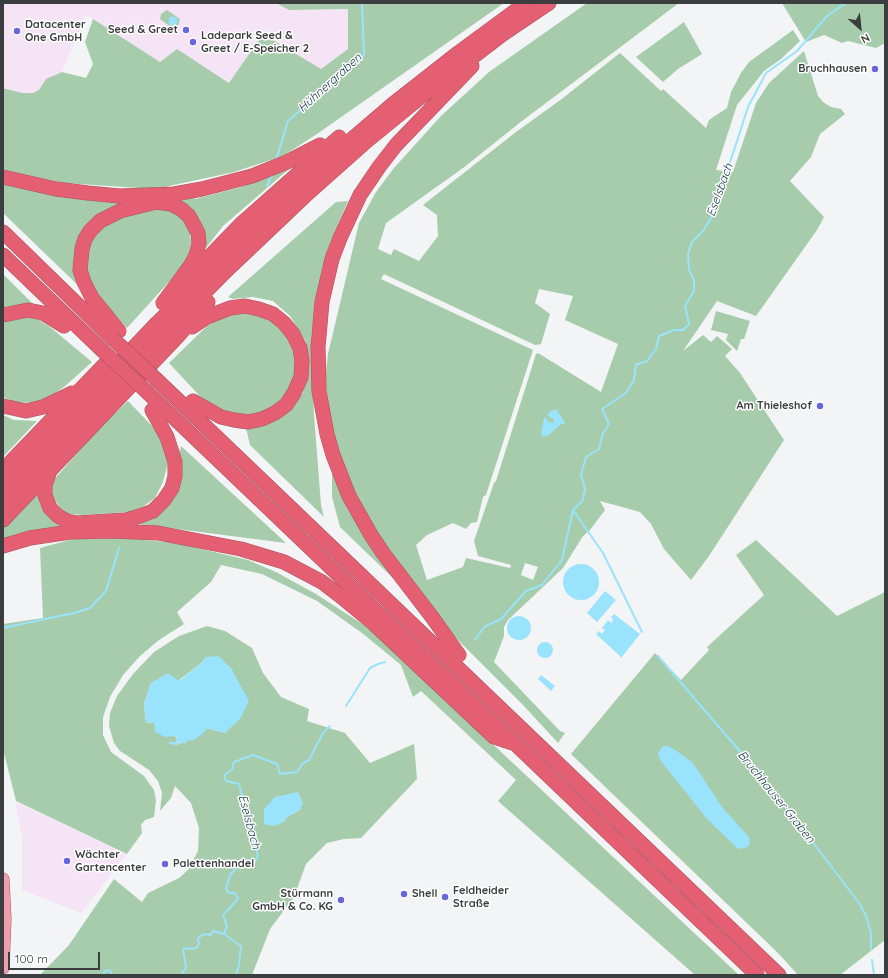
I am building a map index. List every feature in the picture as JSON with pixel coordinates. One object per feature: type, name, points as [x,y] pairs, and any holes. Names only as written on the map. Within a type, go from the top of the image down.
[{"type":"highway","points":[[3,485],[157,323],[257,224],[329,158],[393,104],[458,53],[526,3]]},
{"type":"highway","points":[[3,503],[166,332],[244,254],[305,196],[368,140],[427,92],[503,34],[549,3]]},
{"type":"highway","points":[[458,655],[370,535],[340,477],[322,412],[318,368],[319,325],[322,302],[332,259],[349,217],[368,183],[401,140],[503,34]]},
{"type":"highway","points":[[3,177],[56,189],[104,195],[148,196],[174,194],[202,189],[252,176],[288,162],[393,104]]},
{"type":"highway","points":[[3,470],[242,223],[345,131]]},
{"type":"highway","points":[[116,334],[92,298],[80,270],[81,254],[85,239],[90,231],[100,221],[120,211],[156,202],[171,204],[181,209],[189,216],[198,233],[199,243],[196,255],[163,303]]},
{"type":"highway","points":[[3,232],[55,282],[116,334],[544,743],[571,769],[587,791],[780,975]]},
{"type":"highway","points":[[3,520],[178,336],[235,273],[244,254]]},
{"type":"highway","points":[[3,255],[99,353],[142,394],[206,449],[757,975]]},
{"type":"highway","points":[[3,268],[64,326]]},
{"type":"highway","points":[[178,336],[218,312],[245,306],[273,314],[284,323],[293,334],[300,348],[302,361],[301,377],[294,393],[286,405],[268,416],[248,422],[234,420],[221,417],[193,401]]},
{"type":"highway","points":[[3,315],[28,310],[44,313],[64,326],[99,353]]},
{"type":"highway","points":[[160,376],[193,401],[284,490],[458,655],[544,743]]},
{"type":"highway","points":[[3,406],[26,411],[42,407],[80,390]]},
{"type":"highway","points":[[50,470],[45,485],[45,495],[50,508],[58,516],[67,521],[77,523],[126,520],[153,511],[164,500],[172,488],[175,476],[175,462],[167,438],[142,394]]},
{"type":"highway","points":[[152,410],[172,428],[206,449]]},
{"type":"highway","points":[[3,546],[30,538],[70,532],[112,531],[158,533],[234,547],[284,562],[315,579],[339,595],[372,623],[494,737],[516,745]]},
{"type":"main road","points":[[3,879],[5,913],[3,968]]},
{"type":"shaded area","points":[[3,3],[276,3],[289,10],[348,9],[348,49],[321,69],[263,34],[230,83],[177,49],[160,62],[86,15],[62,72],[46,79],[39,90],[33,93],[22,93],[3,88]]},
{"type":"shaded area","points":[[15,802],[127,854],[81,913],[22,890],[22,837]]},
{"type":"green space","points":[[276,3],[504,3],[317,134],[283,156],[234,172],[155,189],[64,183],[3,170],[3,88],[22,93],[33,93],[39,90],[46,79],[62,72],[86,78],[93,64],[85,42],[93,19],[160,62],[177,49],[229,83],[263,34],[321,69],[348,49],[348,9],[289,10]]},
{"type":"green space","points":[[587,3],[679,3],[522,121],[463,168],[386,223],[378,249],[391,255],[394,249],[419,261],[438,236],[437,215],[423,205],[620,53],[661,91],[663,89],[706,128],[709,120],[727,108],[731,92],[741,73],[749,62],[793,30],[800,41],[781,59],[764,71],[737,105],[716,170],[733,172],[756,103],[769,83],[804,51],[818,96],[823,102],[831,107],[841,109],[845,114],[820,134],[811,157],[790,181],[824,217],[817,230],[756,316],[717,301],[683,351],[703,335],[711,342],[717,336],[732,349],[725,356],[740,373],[784,440],[709,556],[691,580],[664,549],[651,524],[640,512],[600,501],[605,510],[590,530],[583,536],[563,568],[508,620],[504,627],[504,636],[494,662],[560,731],[565,733],[558,743],[523,705],[453,635],[389,553],[363,512],[344,471],[332,435],[325,380],[328,354],[359,223],[376,192],[394,168],[441,116],[489,72]],"holes":[[[384,274],[535,345],[541,344],[550,314],[535,303],[539,289],[573,296],[565,320],[618,344],[601,392],[538,353],[536,354],[496,481],[474,541],[478,556],[511,565],[510,568],[466,558],[463,567],[427,580],[416,545],[427,535],[453,523],[466,529],[471,523],[477,522],[483,497],[486,495],[533,350],[381,279]],[[525,563],[538,567],[533,580],[521,575]]]},
{"type":"green space","points":[[782,3],[885,3],[885,43],[876,48],[848,41],[842,43],[824,35],[806,42]]},
{"type":"green space","points":[[167,10],[180,19],[175,30],[160,19],[161,14]]},
{"type":"green space","points":[[684,22],[702,54],[678,69],[663,82],[636,57]]},
{"type":"green space","points":[[296,163],[223,226],[201,254],[201,239],[170,199],[191,196],[195,199],[241,187],[281,171]]},
{"type":"green space","points":[[3,181],[140,200],[85,228],[86,293],[3,213]]},
{"type":"green space","points":[[348,201],[331,240],[322,269],[315,304],[311,338],[314,415],[321,505],[324,517],[250,445],[246,428],[289,409],[303,393],[307,370],[306,342],[290,316],[273,301],[253,297],[233,299],[228,297],[336,202]]},
{"type":"green space","points":[[149,208],[174,209],[189,226],[191,242],[187,262],[127,328],[94,292],[85,264],[92,240],[106,223]]},
{"type":"green space","points":[[3,274],[36,307],[9,306],[3,309]]},
{"type":"green space","points":[[716,311],[750,321],[744,339],[741,339],[737,351],[726,340],[728,334],[711,330]]},
{"type":"green space","points":[[244,312],[270,318],[288,333],[297,352],[296,379],[282,401],[261,415],[235,415],[209,406],[169,363],[205,328],[221,316]]},
{"type":"green space","points":[[34,317],[50,327],[92,362],[65,386],[43,402],[16,403],[3,397],[3,321],[10,318]]},
{"type":"green space","points":[[128,401],[154,428],[166,447],[168,463],[163,482],[155,498],[141,508],[130,512],[83,515],[68,514],[62,510],[56,502],[52,493],[52,482],[99,428]]},
{"type":"green space","points":[[3,415],[14,420],[37,421],[3,457]]},
{"type":"green space","points":[[181,446],[286,543],[138,524],[153,519],[170,497]]},
{"type":"green space","points":[[332,468],[347,508],[395,580],[340,527],[332,497]]},
{"type":"green space","points":[[40,487],[48,512],[62,527],[3,542],[3,528]]},
{"type":"green space","points":[[123,538],[176,543],[248,560],[276,572],[316,594],[370,629],[739,975],[695,975],[498,801],[516,780],[421,691],[413,697],[401,665],[362,633],[317,601],[262,574],[221,565],[211,582],[177,612],[184,624],[159,640],[140,656],[123,675],[110,697],[103,717],[103,735],[111,752],[144,776],[154,790],[156,800],[154,817],[145,820],[141,825],[142,833],[127,854],[16,801],[3,749],[3,624],[43,618],[40,548],[73,539]]},
{"type":"green space","points":[[756,540],[837,616],[885,592],[885,940],[840,975],[798,975],[778,953],[571,754],[655,653],[681,680],[709,650],[707,647],[764,595],[736,555]]},
{"type":"green space","points":[[207,626],[225,631],[252,648],[263,673],[281,697],[309,709],[307,721],[345,733],[370,763],[414,744],[417,779],[361,838],[344,839],[327,843],[306,864],[294,897],[270,929],[252,975],[40,975],[69,945],[114,879],[142,902],[148,893],[179,878],[189,869],[198,851],[199,828],[191,803],[175,786],[171,798],[160,811],[162,793],[158,781],[149,770],[120,751],[114,743],[109,726],[110,713],[117,696],[133,674],[154,652],[179,636]],"holes":[[[206,657],[231,668],[237,682],[225,733],[206,728],[191,739],[176,745],[171,742],[176,742],[177,739],[175,736],[159,733],[154,722],[146,723],[144,704],[151,683],[178,681],[200,664]],[[298,792],[300,810],[288,816],[284,822]]]},
{"type":"water","points":[[171,17],[175,17],[177,21],[175,25],[171,25],[169,23],[169,19]]},
{"type":"water","points":[[556,409],[565,422],[549,435],[543,437],[541,434],[544,418],[546,417],[548,422],[554,423],[553,419],[549,417],[548,414]]},
{"type":"water","points":[[581,564],[594,569],[599,582],[594,595],[581,600],[568,595],[563,582],[568,569]]},
{"type":"water","points":[[605,591],[616,600],[597,622],[587,613]]},
{"type":"water","points":[[614,614],[640,634],[621,658],[596,634],[599,631],[602,634],[605,630],[602,628],[608,620],[611,623],[613,620],[611,617]]},
{"type":"water","points":[[519,616],[528,619],[531,628],[528,637],[519,640],[510,637],[507,628],[510,619]]},
{"type":"water","points":[[542,642],[548,642],[553,647],[551,656],[548,658],[542,658],[537,653],[537,647]]},
{"type":"water","points":[[218,656],[231,668],[249,701],[240,719],[225,733],[206,728],[205,732],[194,740],[187,741],[185,744],[182,742],[176,745],[169,744],[169,742],[176,742],[176,736],[165,737],[155,732],[154,722],[146,723],[144,704],[151,683],[168,673],[179,681],[200,664],[206,657]]},
{"type":"water","points":[[541,675],[555,686],[551,691],[538,679]]},
{"type":"water","points":[[663,746],[668,746],[674,749],[693,763],[722,807],[749,837],[750,843],[748,847],[738,849],[707,819],[660,760],[658,753]]},
{"type":"water","points":[[298,792],[303,803],[300,810],[288,816],[284,822],[274,826],[264,824],[264,809],[275,797]]},
{"type":"waterway","name":"Hühnergraben","points":[[277,157],[288,121],[364,55],[362,3]]},
{"type":"waterway","name":"Eselsbach","points":[[475,640],[484,627],[501,619],[526,591],[542,585],[562,560],[573,510],[583,500],[585,489],[581,475],[586,457],[599,449],[603,433],[609,424],[602,409],[626,393],[634,380],[636,365],[647,361],[656,349],[659,336],[674,330],[683,330],[689,324],[685,306],[694,291],[694,280],[689,270],[688,254],[692,242],[703,231],[713,215],[748,107],[766,73],[797,51],[827,16],[846,3]]},
{"type":"waterway","name":"Hühnergraben","points":[[267,186],[272,174]]},
{"type":"waterway","name":"Bruchhauser Graben","points":[[573,510],[603,553],[642,632]]},
{"type":"waterway","name":"Hühnergraben","points":[[3,628],[74,613],[90,608],[106,591],[119,548]]},
{"type":"waterway","name":"Bruchhauser Graben","points":[[658,656],[774,791],[859,903],[866,916],[871,933],[871,950]]},
{"type":"waterway","name":"Eselsbach","points":[[346,706],[370,668],[385,662]]},
{"type":"waterway","name":"Eselsbach","points":[[181,975],[186,967],[183,950],[185,948],[196,948],[199,944],[198,938],[204,934],[211,935],[213,931],[224,934],[227,926],[223,915],[238,899],[235,893],[229,893],[226,889],[230,875],[243,861],[248,866],[255,862],[258,856],[239,784],[226,781],[224,776],[232,769],[234,762],[253,755],[277,764],[280,774],[297,772],[303,763],[309,760],[323,733],[330,726]]},
{"type":"waterway","points":[[224,934],[241,946],[239,965],[236,975]]},
{"type":"waterway","name":"Bruchhauser Graben","points":[[872,960],[874,975]]},
{"type":"waterway","points":[[103,975],[105,971],[109,970],[113,975]]},
{"type":"place","name":"Seed & Greet","points":[[186,30]]},
{"type":"place","name":"Datacenter One GmbH","points":[[17,31]]},
{"type":"place","name":"Ladepark Seed & Greet / E-Speicher 2","points":[[193,42]]},
{"type":"place","name":"Bruchhausen","points":[[875,69]]},
{"type":"place","name":"Am Thieleshof","points":[[820,406]]},
{"type":"place","name":"Wächter Gartencenter","points":[[67,861]]},
{"type":"place","name":"Palettenhandel","points":[[165,864]]},
{"type":"place","name":"Shell","points":[[404,894]]},
{"type":"place","name":"Feldheider Straße","points":[[445,897]]},
{"type":"place","name":"Stürmann GmbH & Co. KG","points":[[341,900]]}]
